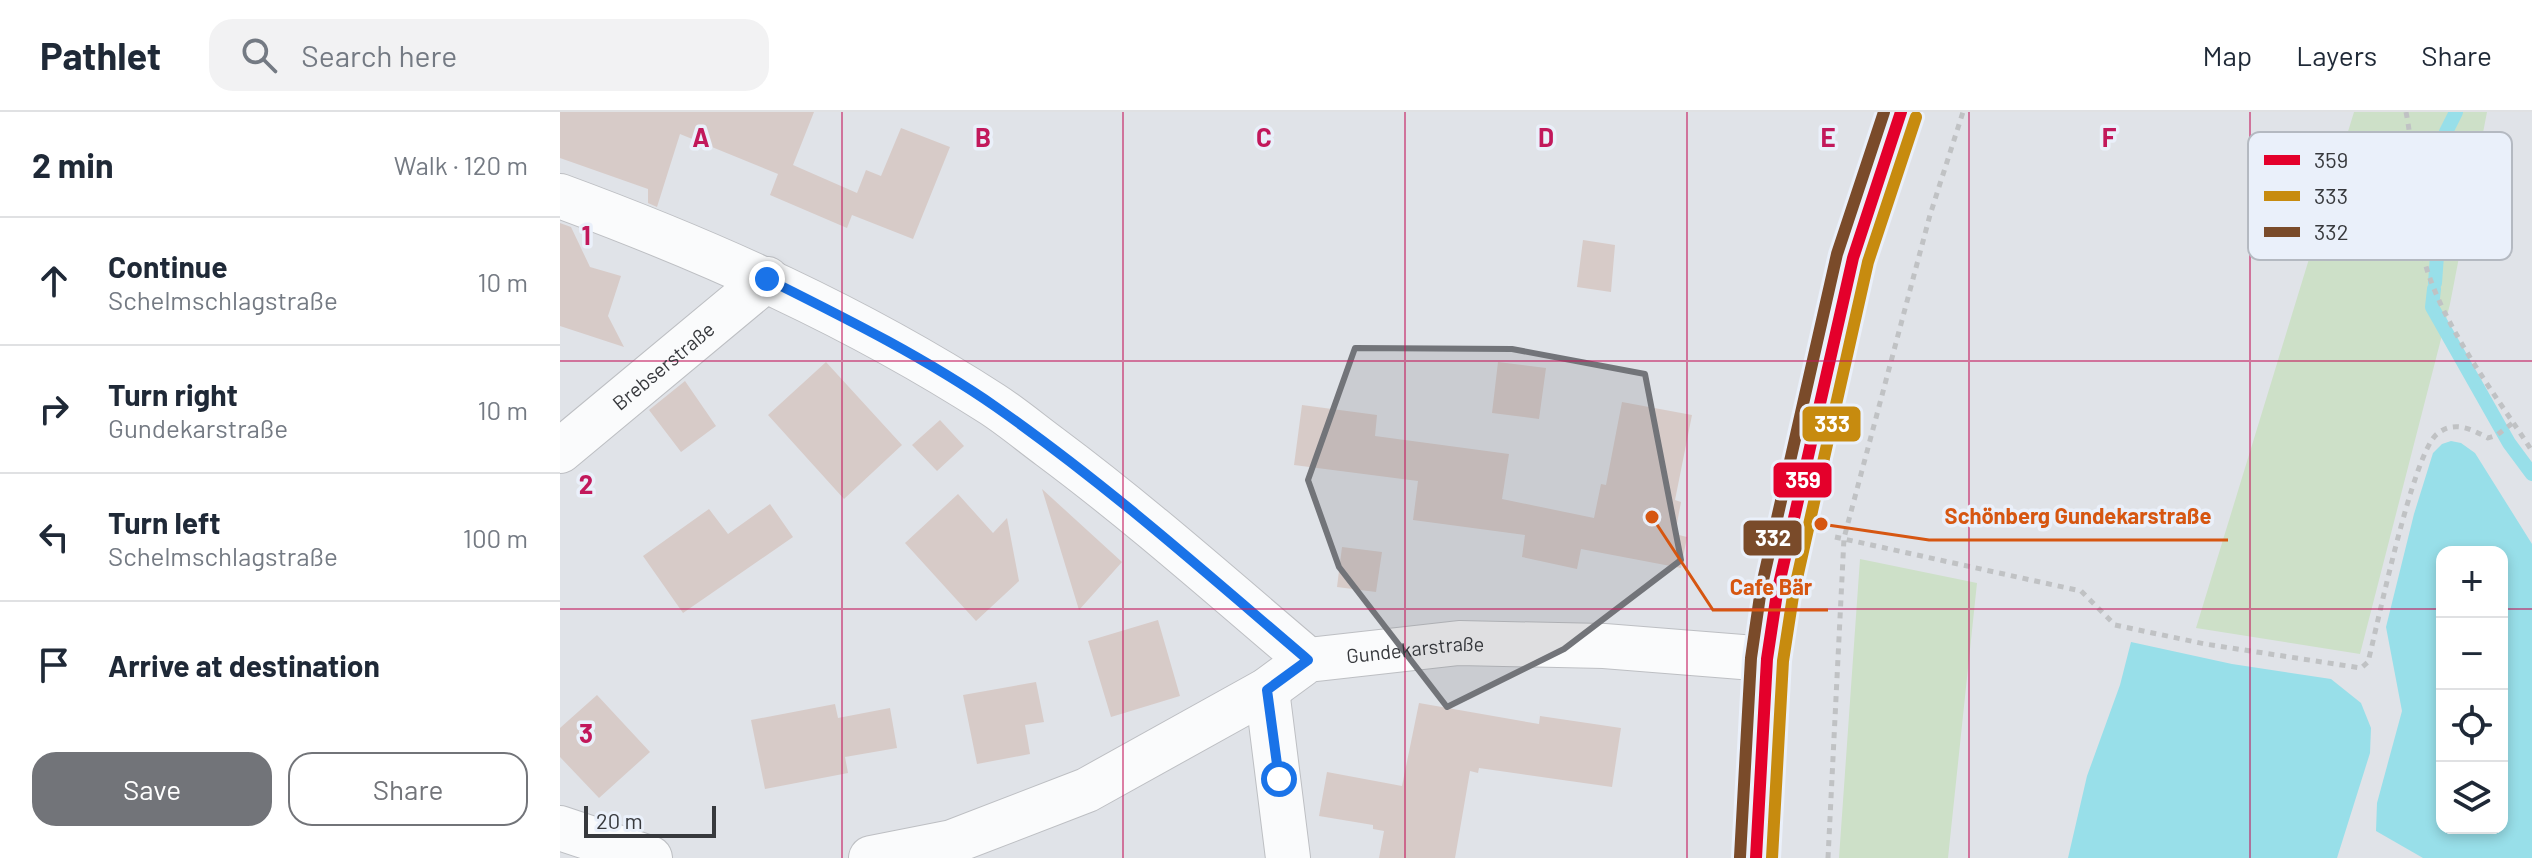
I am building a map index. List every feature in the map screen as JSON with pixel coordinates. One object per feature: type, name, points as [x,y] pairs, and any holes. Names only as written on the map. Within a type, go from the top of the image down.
[{"type":"street","points":[[1756,858],[1767,659],[1791,528],[1853,258],[1901,112]]},
{"type":"street","points":[[560,196],[662,233],[767,279],[877,335],[994,406],[1113,493],[1308,660]]},
{"type":"street","name":"Brebserstraße","points":[[560,451],[767,279]]},
{"type":"street","name":"Gundekarstraße","points":[[871,858],[952,842],[1087,790],[1267,690],[1308,660],[1459,643],[1604,646],[1767,659]]},
{"type":"street","points":[[1267,690],[1288,858]]},
{"type":"street","points":[[560,828],[650,858]]},
{"type":"path","points":[[1828,858],[1844,538],[1930,215],[1963,112]]},
{"type":"path","points":[[2406,112],[2410,132]]},
{"type":"path","points":[[2425,260],[2456,332],[2532,451]]},
{"type":"path","points":[[1791,528],[2081,591],[2115,625],[2205,644],[2361,668],[2368,662],[2394,554],[2428,444],[2436,434],[2447,428],[2464,427],[2488,438],[2514,422]]},
{"type":"highlighted area","points":[[1355,348],[1512,349],[1645,374],[1681,560],[1564,649],[1447,707],[1339,567],[1308,480]]},
{"type":"green space","points":[[2354,112],[2487,112],[2483,132],[2348,132]]},
{"type":"green space","points":[[2309,260],[2458,260],[2450,304],[2360,654],[2196,628]]},
{"type":"green space","points":[[1860,559],[1977,583],[1948,858],[1839,858]]},
{"type":"water","points":[[2451,441],[2461,443],[2475,453],[2532,544],[2532,858],[2423,858],[2376,831],[2377,803],[2402,711],[2386,627],[2414,514],[2433,453],[2442,444]]},
{"type":"water","points":[[2131,642],[2232,664],[2331,679],[2361,703],[2371,728],[2370,753],[2337,858],[2068,858],[2087,776],[2120,685]]},
{"type":"building","points":[[560,112],[814,112],[793,165],[857,193],[866,170],[881,176],[901,128],[950,147],[913,239],[852,215],[847,228],[770,195],[778,174],[680,134],[657,207],[648,203],[648,189],[560,158]]},
{"type":"building","points":[[560,223],[571,227],[590,267],[621,276],[608,316],[624,347],[560,326]]},
{"type":"building","points":[[1583,240],[1615,245],[1611,292],[1577,287]]},
{"type":"building","points":[[826,362],[902,445],[844,499],[768,415]]},
{"type":"building","points":[[1498,362],[1546,368],[1539,419],[1492,413]]},
{"type":"building","points":[[685,381],[716,426],[681,452],[649,410]]},
{"type":"building","points":[[1622,402],[1692,415],[1675,500],[1681,502],[1675,534],[1687,537],[1681,568],[1581,549],[1577,569],[1522,557],[1525,535],[1413,520],[1418,481],[1294,465],[1302,405],[1377,415],[1375,436],[1509,454],[1502,499],[1594,518],[1601,484],[1606,485]]},
{"type":"building","points":[[940,420],[964,446],[937,471],[912,445]]},
{"type":"building","points":[[1042,489],[1122,562],[1079,610]]},
{"type":"building","points":[[958,494],[993,533],[1007,518],[1019,581],[976,621],[905,543]]},
{"type":"building","points":[[770,504],[793,537],[683,613],[643,556],[709,509],[728,534]]},
{"type":"building","points":[[1342,547],[1382,552],[1376,592],[1337,587]]},
{"type":"building","points":[[1158,620],[1180,696],[1111,717],[1088,641]]},
{"type":"building","points":[[1036,682],[1044,722],[1025,725],[1030,754],[977,764],[963,695]]},
{"type":"building","points":[[597,695],[650,752],[599,798],[560,757],[560,728]]},
{"type":"building","points":[[1419,703],[1539,724],[1540,716],[1621,728],[1612,787],[1479,768],[1478,773],[1470,771],[1455,858],[1379,858],[1384,831],[1373,829],[1373,825],[1319,816],[1327,772],[1402,786]]},
{"type":"building","points":[[835,704],[838,718],[890,708],[897,748],[845,757],[848,773],[765,789],[751,720]]},
{"type":"waterway","points":[[2446,132],[2456,112]]},
{"type":"waterway","points":[[2435,283],[2437,260]]},
{"type":"waterway","points":[[2434,289],[2432,307],[2509,443],[2532,474]]},
{"type":"transit line","name":"332","points":[[1740,857],[1751,658],[1761,589],[1837,254],[1884,112]]},
{"type":"transit line","name":"359","points":[[1756,858],[1767,659],[1777,593],[1853,258],[1901,112]]},
{"type":"transit line","name":"333","points":[[1772,858],[1783,661],[1793,596],[1868,262],[1916,117]]},
{"type":"place","name":"Cafe Bär","points":[[1652,517]]},
{"type":"place","name":"Schönberg Gundekarstraße","points":[[1821,524]]},
{"type":"route","points":[[767,279],[877,335],[994,406],[1113,493],[1308,660],[1267,690],[1279,779]]}]
